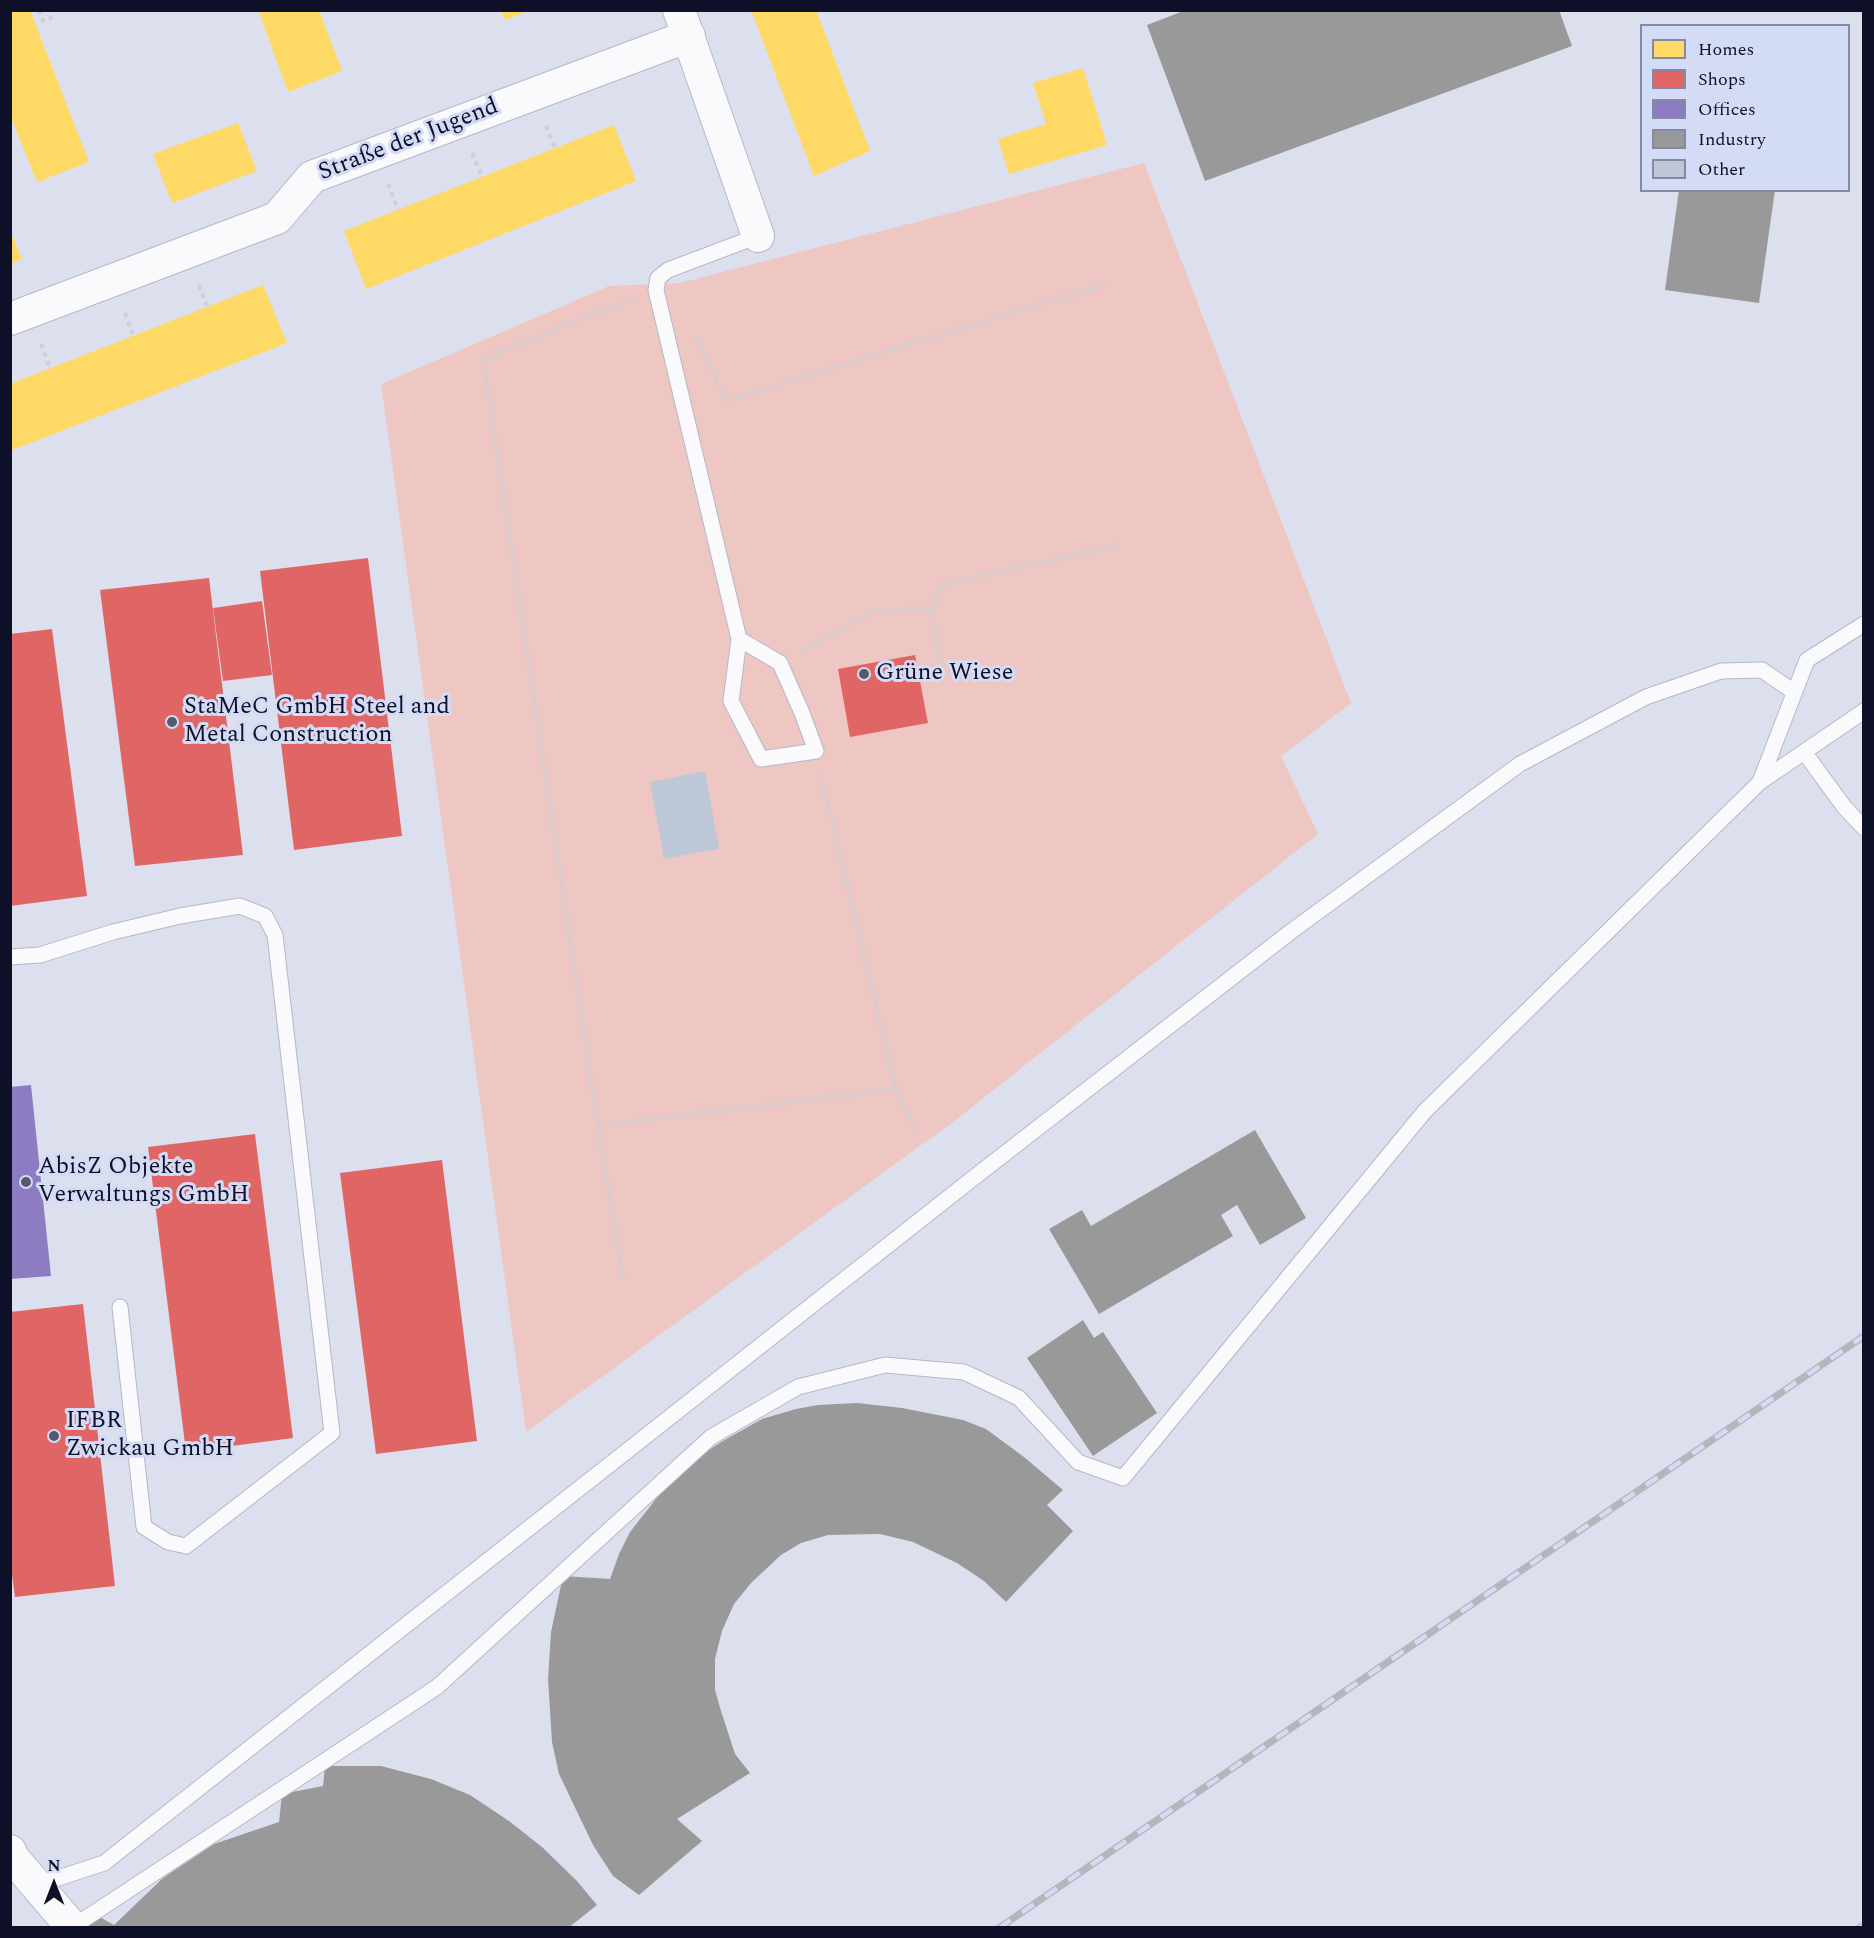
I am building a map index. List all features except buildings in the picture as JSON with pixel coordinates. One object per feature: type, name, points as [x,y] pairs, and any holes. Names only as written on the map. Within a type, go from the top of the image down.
[{"type":"street","points":[[684,23],[758,236]]},
{"type":"street","name":"Straße der Jugend","points":[[10,320],[277,218],[312,177],[684,23]]},
{"type":"street","points":[[10,1851],[13,1858],[71,1927]]},
{"type":"lane","points":[[739,639],[780,663],[816,751],[761,759],[731,701],[739,639],[656,290],[658,278],[668,270],[758,236]]},
{"type":"lane","points":[[1760,782],[1807,660],[1863,624]]},
{"type":"lane","points":[[37,1885],[104,1863],[1255,960],[1520,764],[1646,697],[1721,671],[1762,669],[1794,692]]},
{"type":"lane","points":[[71,1927],[437,1687],[711,1437],[798,1387],[885,1365],[964,1372],[1019,1398],[1078,1462],[1123,1478],[1425,1111],[1760,782],[1863,711]]},
{"type":"lane","points":[[1804,752],[1845,808],[1863,828]]},
{"type":"lane","points":[[10,957],[40,955],[113,932],[180,916],[240,906],[265,916],[275,935],[332,1433],[186,1546],[168,1542],[144,1527],[120,1307]]},
{"type":"path","points":[[39,10],[43,21],[55,16]]},
{"type":"path","points":[[697,335],[725,400],[1107,284]]},
{"type":"path","points":[[623,1280],[483,358],[656,290]]},
{"type":"path","points":[[942,679],[932,609],[941,585],[1120,545]]},
{"type":"path","points":[[780,663],[873,611],[932,609]]},
{"type":"path","points":[[816,751],[896,1089],[916,1132]]},
{"type":"path","points":[[598,1126],[896,1089]]},
{"type":"shaded area","points":[[1144,163],[1351,703],[1281,756],[1318,834],[953,1122],[526,1432],[381,384],[609,286],[680,283]]},
{"type":"railway","points":[[999,1928],[1864,1336]]},
{"type":"railway","points":[[1859,1928],[1864,1925]]},
{"type":"place","name":"Grüne Wiese","points":[[864,674]]},
{"type":"place","name":"StaMeC GmbH Steel and Metal Construction","points":[[172,722]]},
{"type":"place","name":"AbisZ Objekte Verwaltungs GmbH","points":[[26,1182]]},
{"type":"place","name":"IFBR Zwickau GmbH","points":[[54,1436]]}]
